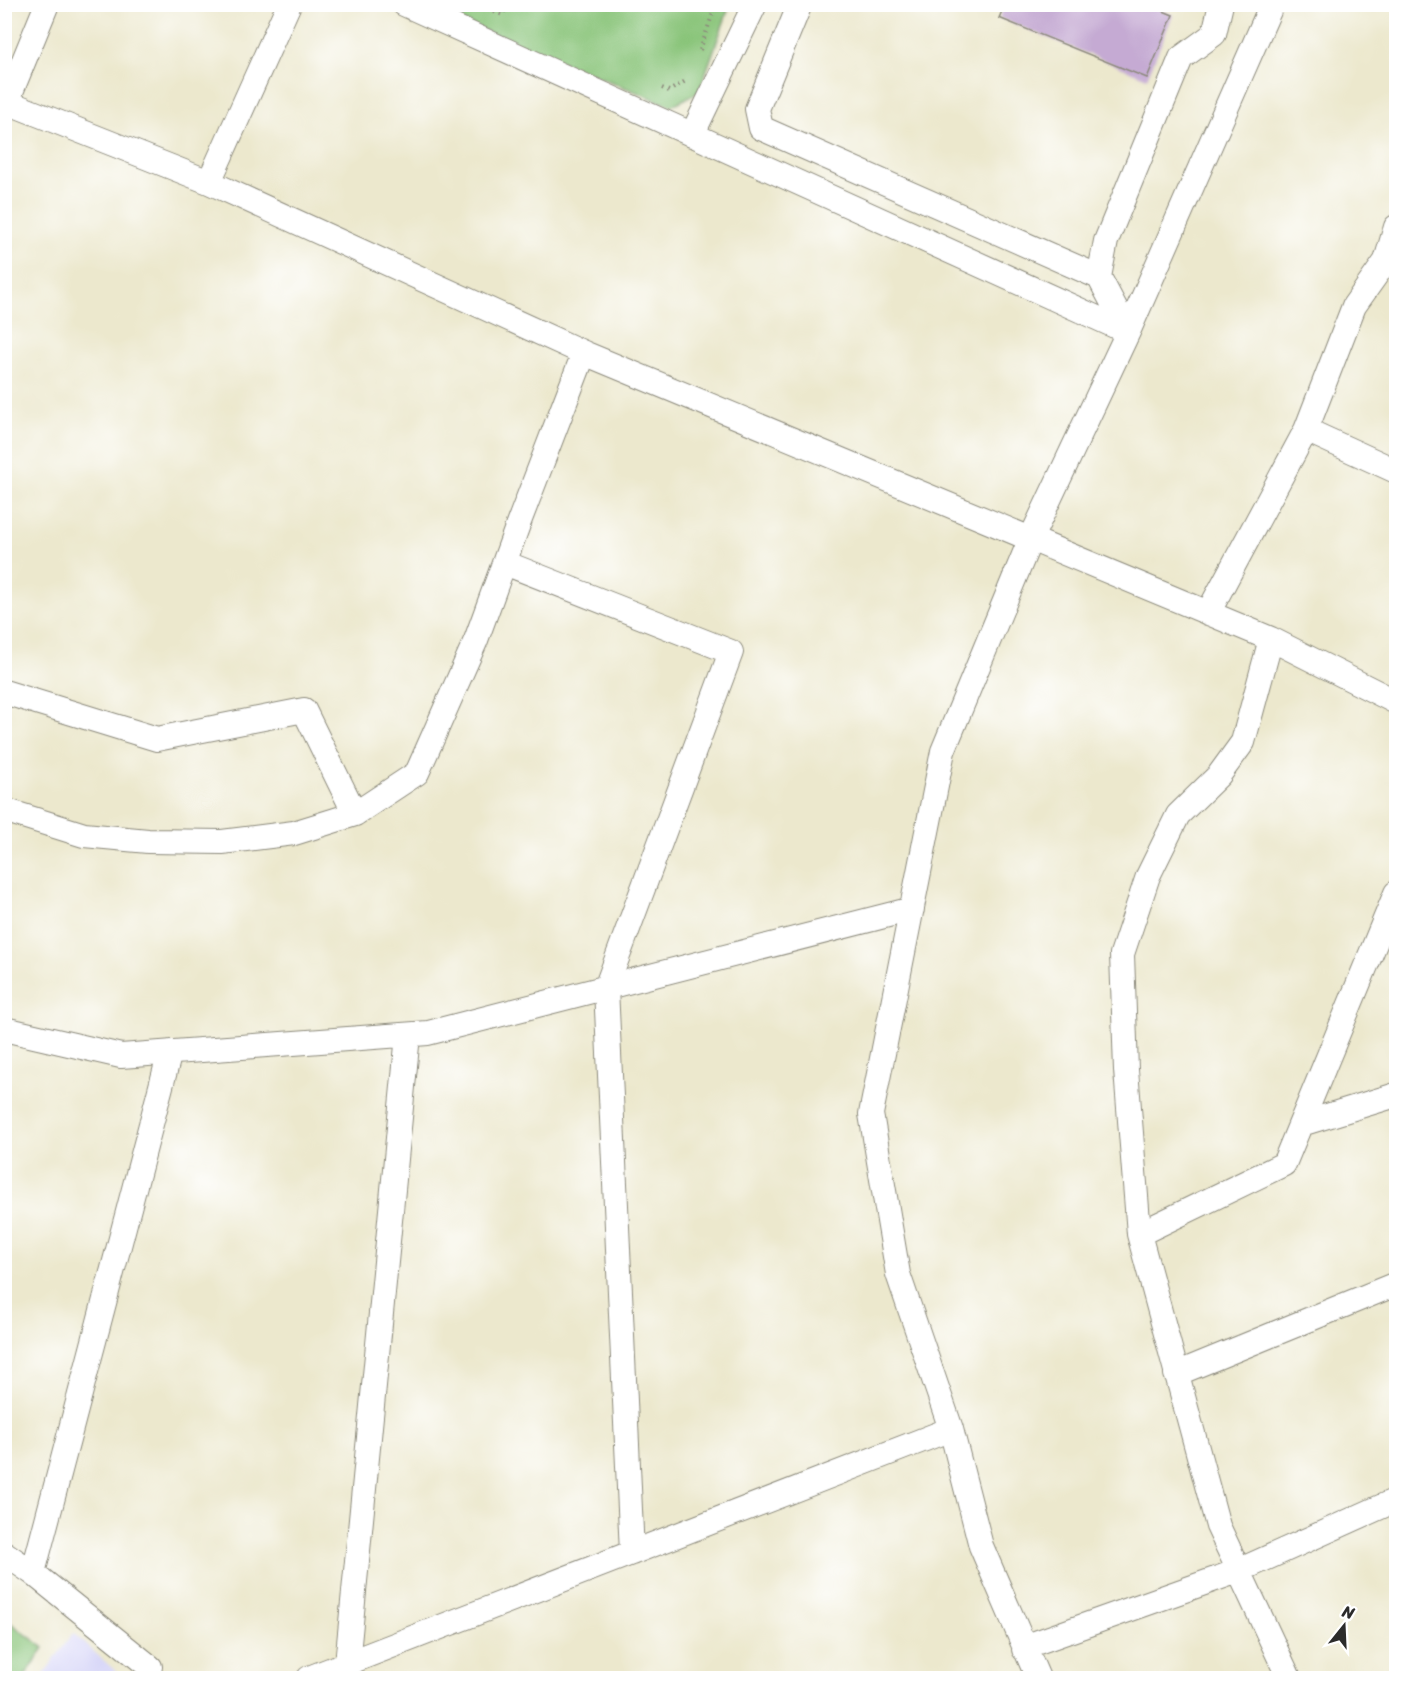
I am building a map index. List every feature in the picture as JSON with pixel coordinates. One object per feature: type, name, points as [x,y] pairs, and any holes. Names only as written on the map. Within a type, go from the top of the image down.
[{"type":"street","points":[[47,4],[6,106],[209,182],[584,353],[1271,639],[1396,702]]},
{"type":"street","points":[[209,182],[289,4]]},
{"type":"street","points":[[404,4],[1128,332]]},
{"type":"street","points":[[692,135],[755,4]]},
{"type":"street","points":[[800,4],[757,109],[761,128],[1099,278],[1128,332]]},
{"type":"street","points":[[1099,278],[1106,241],[1181,58],[1214,34],[1221,4]]},
{"type":"street","points":[[1038,1678],[981,1546],[951,1429],[898,1274],[871,1114],[943,752],[1031,538],[1128,332],[1264,7]]},
{"type":"street","points":[[1208,613],[1306,430],[1354,306],[1391,263],[1396,226]]},
{"type":"street","points":[[4,810],[84,835],[148,841],[222,842],[294,833],[355,814],[417,773],[476,640],[584,353]]},
{"type":"street","points":[[1306,430],[1396,471]]},
{"type":"street","points":[[505,563],[731,652],[606,988],[632,1553]]},
{"type":"street","points":[[1271,639],[1242,742],[1219,775],[1178,815],[1148,876],[1122,954],[1126,1070],[1139,1234],[1218,1526],[1288,1678]]},
{"type":"street","points":[[4,692],[157,739],[304,710],[355,814]]},
{"type":"street","points":[[1139,1234],[1284,1164],[1396,893]]},
{"type":"street","points":[[4,1029],[122,1056],[428,1033],[912,909]]},
{"type":"street","points":[[346,1664],[408,1035]]},
{"type":"street","points":[[33,1573],[170,1052]]},
{"type":"street","points":[[1301,1124],[1396,1095]]},
{"type":"street","points":[[1176,1374],[1396,1284]]},
{"type":"street","points":[[309,1678],[951,1429]]},
{"type":"street","points":[[1024,1648],[1238,1571],[1396,1500]]},
{"type":"street","points":[[4,1553],[33,1573],[153,1675]]},
{"type":"path","points":[[487,10],[503,15],[507,4]]},
{"type":"path","points":[[698,57],[713,13],[706,4]]},
{"type":"path","points":[[659,87],[669,91],[690,78]]},
{"type":"shaded area","points":[[73,1633],[120,1675],[117,1678],[41,1678]]},
{"type":"green space","points":[[729,4],[699,92],[671,106],[475,27],[428,5]]},
{"type":"green space","points":[[4,1618],[44,1648],[24,1678],[5,1678]]},
{"type":"building","points":[[485,4],[502,4],[500,10]]},
{"type":"building","points":[[1005,4],[1146,4],[1173,15],[1147,78],[999,18]]}]
